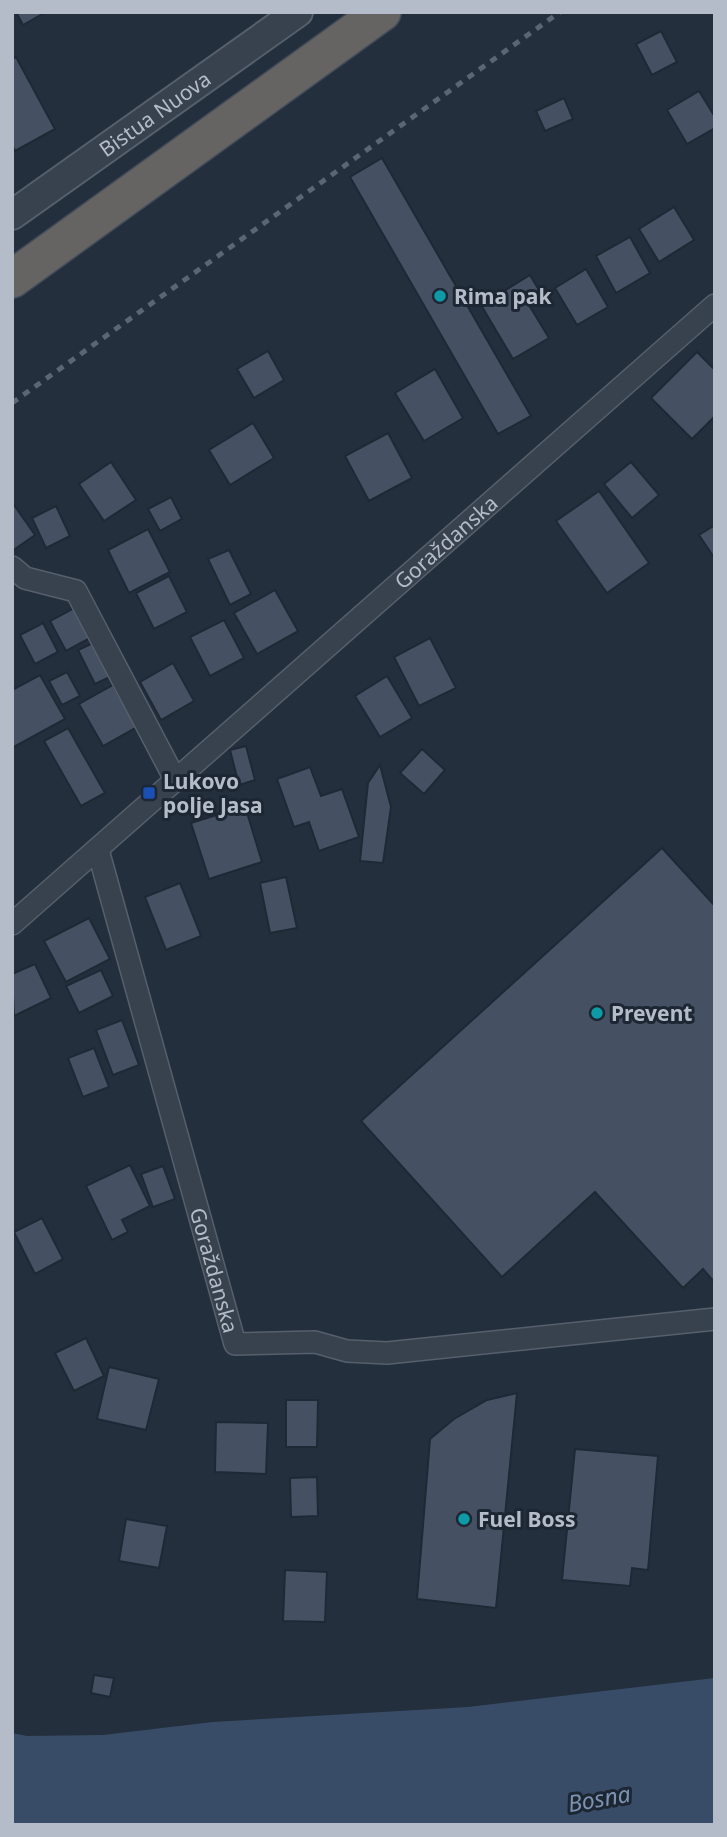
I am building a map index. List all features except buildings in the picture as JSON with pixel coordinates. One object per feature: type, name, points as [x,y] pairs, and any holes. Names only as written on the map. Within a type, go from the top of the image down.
[{"type":"highway","points":[[12,279],[382,12]]},
{"type":"street","name":"Bistua Nuova","points":[[12,215],[298,12]]},
{"type":"street","name":"Goraždanska","points":[[12,924],[715,305]]},
{"type":"street","points":[[12,567],[25,578],[76,591],[176,781]]},
{"type":"street","name":"Goraždanska","points":[[98,850],[235,1344],[315,1342],[347,1350],[387,1353],[715,1319]]},
{"type":"water","name":"Bosna","points":[[715,1678],[715,1825],[12,1825],[12,1733],[27,1736],[103,1735],[213,1722],[468,1707]]},
{"type":"railway","points":[[12,403],[560,12]]},
{"type":"place","name":"Rima pak","points":[[440,296]]},
{"type":"place","name":"Lukovo polje Jasa","points":[[149,793]]},
{"type":"place","name":"Prevent","points":[[597,1013]]},
{"type":"place","name":"Fuel Boss","points":[[464,1519]]}]
